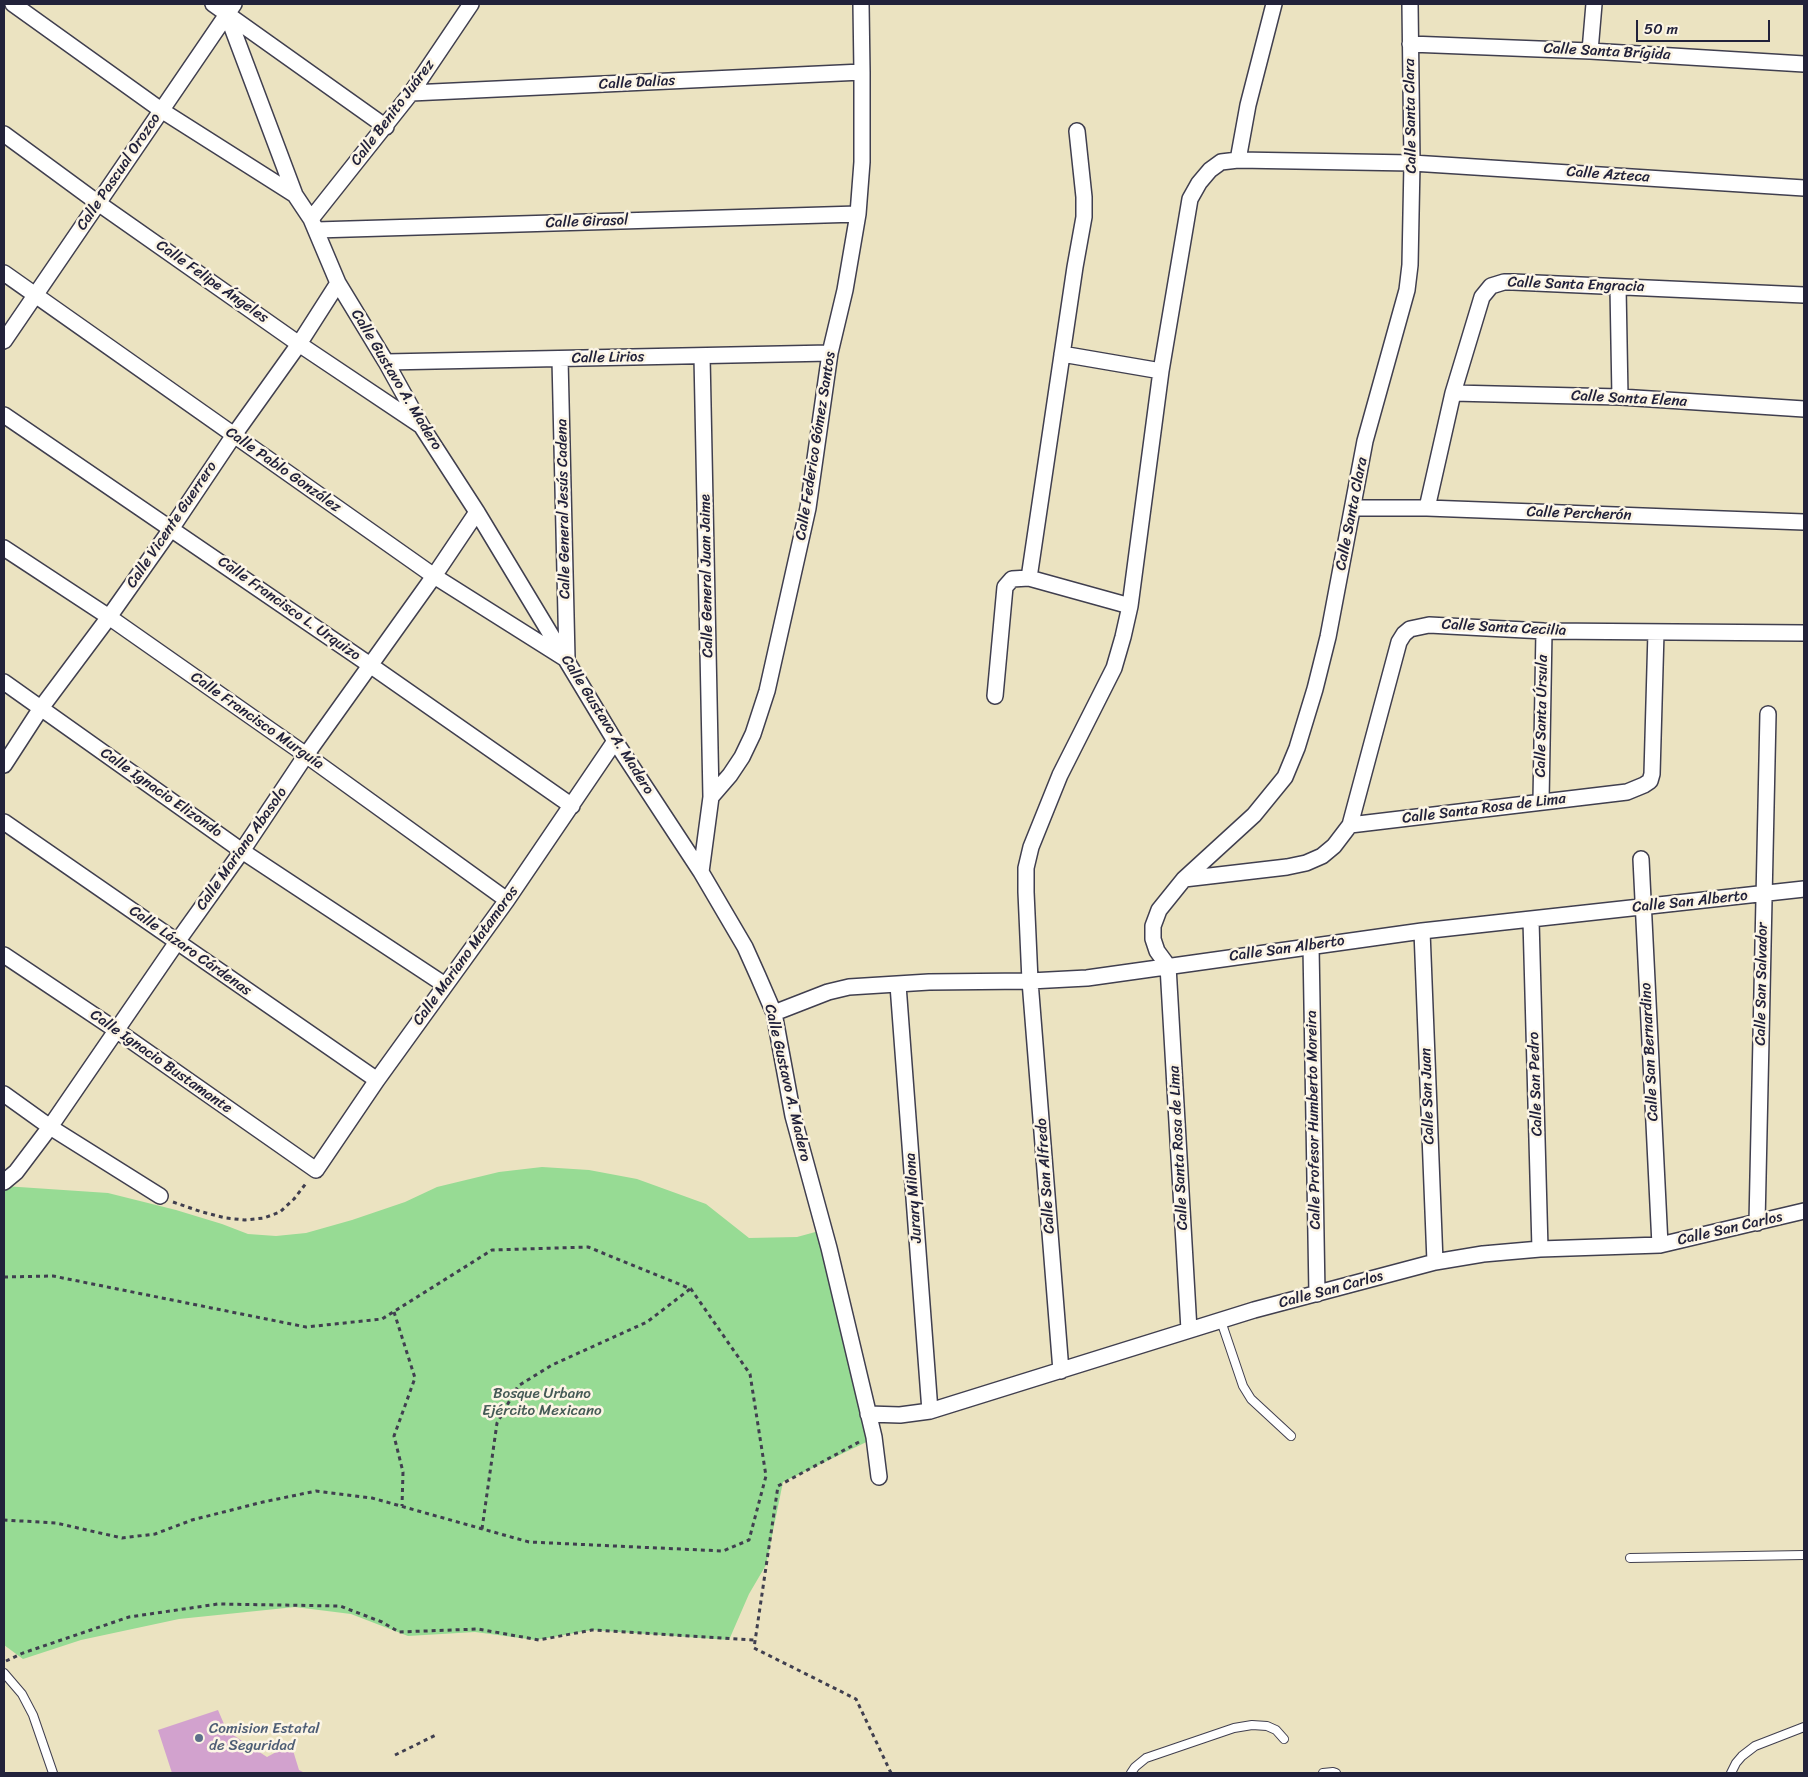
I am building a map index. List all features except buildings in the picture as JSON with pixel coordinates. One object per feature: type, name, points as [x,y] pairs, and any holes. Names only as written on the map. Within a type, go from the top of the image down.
[{"type":"street","points":[[13,4],[161,110],[295,195]]},
{"type":"street","points":[[213,4],[230,9],[386,126]]},
{"type":"street","name":"Calle Benito Juárez","points":[[314,225],[411,93],[471,4]]},
{"type":"street","name":"Calle Federico Gómez Santos","points":[[711,797],[742,758],[753,734],[767,690],[808,508],[830,353],[846,290],[858,214],[862,162],[860,4]]},
{"type":"street","points":[[1238,160],[1248,105],[1274,4]]},
{"type":"street","name":"Calle Santa Clara","points":[[1168,966],[1157,951],[1153,939],[1153,926],[1159,910],[1184,880],[1254,815],[1285,777],[1297,748],[1315,689],[1328,637],[1354,508],[1365,441],[1407,290],[1410,265],[1412,163],[1410,4]]},
{"type":"street","points":[[1590,50],[1594,4]]},
{"type":"street","name":"Calle Pascual Orozco","points":[[4,341],[230,9]]},
{"type":"street","name":"Calle Gustavo A. Madero","points":[[230,9],[295,195],[314,225],[338,283],[386,362],[422,427],[477,512],[615,741],[701,872],[745,947],[774,1013],[793,1116],[829,1248],[874,1437],[878,1477]]},
{"type":"street","name":"Calle Santa Brígida","points":[[1410,44],[1590,50],[1804,64]]},
{"type":"street","name":"Calle Dalias","points":[[411,93],[862,72]]},
{"type":"street","points":[[1029,578],[1084,216],[1084,197],[1076,131]]},
{"type":"street","name":"Calle Felipe Ángeles","points":[[4,134],[299,344],[422,427]]},
{"type":"street","name":"Calle Azteca","points":[[1161,371],[1190,198],[1210,170],[1221,162],[1238,160],[1412,163],[1804,188]]},
{"type":"street","name":"Calle Girasol","points":[[314,225],[858,214]]},
{"type":"street","name":"Calle Pablo González","points":[[4,273],[434,576],[567,660]]},
{"type":"street","name":"Calle Santa Engracia","points":[[1427,508],[1453,393],[1482,297],[1491,286],[1512,282],[1804,295]]},
{"type":"street","name":"Calle Vicente Guerrero","points":[[4,766],[41,708],[109,617],[171,529],[234,434],[299,344],[338,283]]},
{"type":"street","points":[[1618,286],[1620,398]]},
{"type":"street","name":"Calle Lirios","points":[[386,362],[830,353]]},
{"type":"street","points":[[1062,354],[1161,371]]},
{"type":"street","name":"Calle General Juan Jaime","points":[[702,356],[711,797]]},
{"type":"street","name":"Calle General Jesús Cadena","points":[[560,359],[567,660]]},
{"type":"street","name":"Calle San Alfredo","points":[[1061,1371],[1030,981],[1026,868],[1032,847],[1060,775],[1114,668],[1130,606],[1161,371]]},
{"type":"street","name":"Calle Santa Elena","points":[[1453,393],[1620,398],[1804,409]]},
{"type":"street","name":"Calle Francisco L. Urquizo","points":[[4,415],[370,665],[572,806]]},
{"type":"street","name":"Calle Percherón","points":[[1354,508],[1427,508],[1804,522]]},
{"type":"street","name":"Calle Mariano Abasolo","points":[[4,1182],[16,1172],[50,1127],[242,851],[306,755],[434,576],[477,512]]},
{"type":"street","name":"Calle Francisco Murguía","points":[[4,548],[109,617],[306,755],[507,900]]},
{"type":"street","points":[[995,696],[1005,587],[1012,579],[1029,578],[1130,606]]},
{"type":"street","name":"Calle Santa Cecilia","points":[[1350,825],[1399,642],[1410,629],[1429,625],[1544,630],[1804,634]]},
{"type":"street","name":"Calle Santa Úrsula","points":[[1541,801],[1544,630]]},
{"type":"street","name":"Calle Santa Rosa de Lima","points":[[1350,825],[1627,792],[1644,785],[1650,781],[1652,774],[1656,632]]},
{"type":"street","name":"Calle Ignacio Elizondo","points":[[4,682],[242,851],[445,984]]},
{"type":"street","name":"Calle San Salvador","points":[[1757,1223],[1768,714]]},
{"type":"street","name":"Calle Mariano Matamoros","points":[[316,1170],[377,1080],[507,900],[615,741]]},
{"type":"street","points":[[701,872],[711,797]]},
{"type":"street","name":"Calle Lázaro Cárdenas","points":[[4,822],[377,1080]]},
{"type":"street","points":[[1184,880],[1306,864],[1322,856],[1334,846],[1350,825]]},
{"type":"street","name":"Calle San Bernardino","points":[[1641,859],[1660,1245]]},
{"type":"street","name":"Calle San Alberto","points":[[774,1013],[828,992],[849,987],[929,982],[1030,981],[1087,978],[1422,930],[1764,895],[1804,889]]},
{"type":"street","name":"Calle San Pedro","points":[[1531,920],[1540,1249]]},
{"type":"street","name":"Calle San Juan","points":[[1422,930],[1435,1262]]},
{"type":"street","name":"Calle Profesor Humberto Moreira","points":[[1311,946],[1317,1294]]},
{"type":"street","name":"Calle Ignacio Bustamante","points":[[4,955],[116,1030],[316,1170]]},
{"type":"street","name":"Calle Santa Rosa de Lima","points":[[1168,966],[1189,1330]]},
{"type":"street","name":"Jurary Milona","points":[[898,985],[930,1411]]},
{"type":"street","points":[[4,1094],[50,1127],[160,1196]]},
{"type":"street","name":"Calle San Carlos","points":[[868,1414],[900,1416],[930,1411],[1221,1320],[1435,1262],[1483,1254],[1540,1249],[1660,1245],[1804,1211]]},
{"type":"lane","points":[[1221,1320],[1242,1386],[1251,1400],[1292,1436]]},
{"type":"lane","points":[[1630,1558],[1804,1555]]},
{"type":"lane","points":[[4,1673],[22,1694],[33,1715],[53,1773]]},
{"type":"lane","points":[[1132,1773],[1135,1767],[1146,1758],[1234,1728],[1252,1725],[1267,1726],[1276,1730],[1284,1739]]},
{"type":"lane","points":[[1731,1773],[1742,1756],[1755,1746],[1804,1727]]},
{"type":"lane","points":[[1323,1773],[1336,1773]]},
{"type":"path","points":[[160,1196],[202,1212],[226,1218],[245,1220],[264,1218],[280,1212],[294,1199],[316,1170]]},
{"type":"path","points":[[4,1277],[53,1276],[306,1327],[382,1319],[492,1250],[588,1247],[691,1289],[750,1374],[766,1476],[749,1540],[722,1551],[529,1542],[372,1498],[316,1491],[192,1520],[155,1534],[122,1538],[56,1523],[4,1520]]},
{"type":"path","points":[[482,1529],[497,1424],[518,1386],[552,1365],[647,1322],[691,1289]]},
{"type":"path","points":[[394,1312],[415,1378],[394,1436],[402,1472],[402,1506]]},
{"type":"path","points":[[859,1442],[800,1476],[778,1486],[754,1648],[856,1698],[891,1773]]},
{"type":"path","points":[[4,1662],[23,1653],[129,1618],[218,1604],[340,1606],[382,1622],[399,1632],[478,1629],[538,1640],[592,1630],[755,1640]]},
{"type":"path","points":[[395,1755],[436,1735]]},
{"type":"green space","name":"Bosque Urbano Ejército Mexicano","points":[[542,1167],[589,1170],[637,1179],[706,1204],[749,1238],[797,1237],[819,1231],[881,1435],[783,1482],[766,1565],[749,1594],[729,1640],[592,1630],[536,1640],[475,1632],[408,1636],[351,1614],[295,1607],[179,1619],[81,1640],[23,1659],[4,1645],[4,1186],[108,1193],[176,1210],[248,1234],[276,1236],[306,1233],[352,1220],[405,1202],[437,1187],[499,1172]]},
{"type":"place","name":"Comision Estatal de Seguridad","points":[[199,1738]]}]
